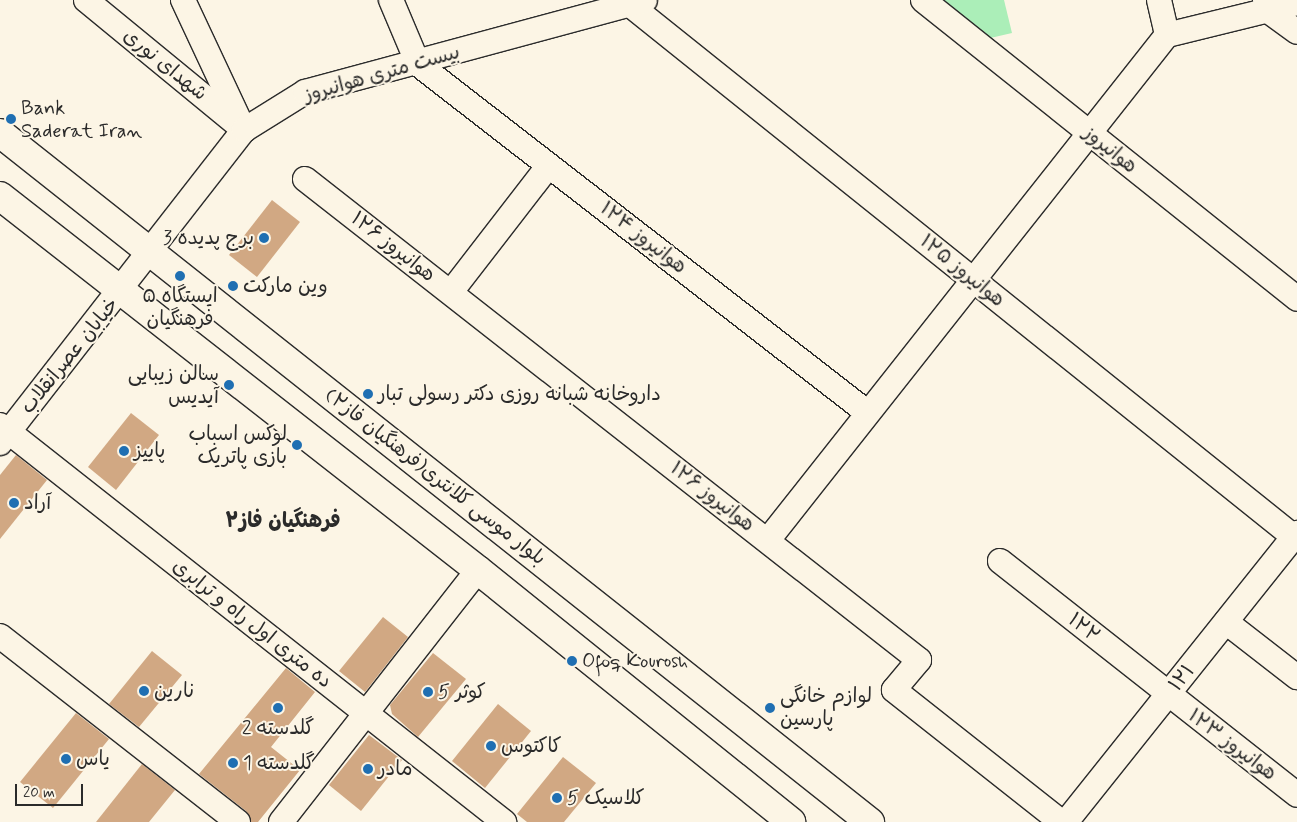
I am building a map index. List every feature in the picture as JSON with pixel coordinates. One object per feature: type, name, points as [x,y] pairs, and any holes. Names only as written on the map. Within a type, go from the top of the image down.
[{"type":"main road","name":"بلوار موسی کلانتری(فرهنگیان فاز۲)","points":[[0,133],[870,822]]},
{"type":"main road","points":[[0,196],[120,292],[478,570],[790,822]]},
{"type":"street","name":"شهدای نوری","points":[[86,0],[244,130]]},
{"type":"street","points":[[183,0],[244,130]]},
{"type":"street","points":[[391,0],[418,64]]},
{"type":"street","name":"هوانیروز","points":[[923,0],[1297,299]]},
{"type":"street","points":[[1160,0],[1167,35]]},
{"type":"street","name":"بیست متری هوانیروز","points":[[151,252],[244,130],[305,92],[418,64],[583,8],[637,2]]},
{"type":"street","name":"هوانیروز ۱۲۵","points":[[637,2],[973,280],[1296,535]]},
{"type":"street","points":[[768,540],[1167,35],[1266,5],[1297,3]]},
{"type":"street","points":[[1266,5],[1297,32]]},
{"type":"street","name":"هوانیروز ۱۲۴","points":[[418,64],[868,413]]},
{"type":"street","points":[[451,292],[549,165]]},
{"type":"street","name":"هوانیروز ۱۲۶","points":[[306,179],[919,660],[894,690],[1061,822]]},
{"type":"street","name":"خیابان عصرانقلاب","points":[[3,433],[151,252]]},
{"type":"street","name":"ده متری اول راه و ترابری","points":[[3,433],[504,822]]},
{"type":"street","name":"۱۲۱","points":[[1066,822],[1296,535]]},
{"type":"street","name":"۱۲۲","points":[[1000,561],[1167,696]]},
{"type":"street","points":[[281,822],[478,570]]},
{"type":"street","points":[[1226,622],[1297,677]]},
{"type":"street","points":[[0,636],[238,822]]},
{"type":"street","name":"۱۲۳ هوانیروز","points":[[1167,696],[1297,795]]},
{"type":"green space","points":[[936,0],[1004,0],[1012,33],[986,39]]},
{"type":"building","name":"برج پدیده 3","points":[[272,200],[300,222],[257,277],[229,255]]},
{"type":"building","name":"پاییز","points":[[131,413],[159,435],[116,490],[88,467]]},
{"type":"building","name":"آراد","points":[[16,455],[47,480],[0,539],[0,475]]},
{"type":"building","points":[[383,617],[408,637],[365,692],[339,671]]},
{"type":"building","name":"نارین","points":[[152,651],[182,675],[139,727],[109,704]]},
{"type":"building","name":"کوثر 5","points":[[433,653],[466,679],[418,737],[392,714],[390,705]]},
{"type":"building","points":[[286,668],[315,692],[271,747],[300,770],[258,822],[251,822],[246,811],[199,774]]},
{"type":"building","name":"کاکتوس","points":[[498,704],[531,731],[485,788],[452,761]]},
{"type":"building","name":"یاس","points":[[76,713],[109,739],[53,808],[20,782]]},
{"type":"building","name":"مادر","points":[[369,735],[402,760],[361,811],[329,785]]},
{"type":"building","name":"کلاسیک 5","points":[[563,757],[596,783],[564,822],[527,822],[517,814]]},
{"type":"building","points":[[142,764],[175,790],[149,822],[96,822]]},
{"type":"place","name":"Bank Saderat Iran","points":[[11,119]]},
{"type":"place","name":"برج پدیده 3","points":[[264,238]]},
{"type":"place","name":"ایستگاه ۵ فرهنگیان","points":[[180,276]]},
{"type":"place","name":"وین مارکت","points":[[233,286]]},
{"type":"place","name":"سالن زیبایی آیدیس","points":[[229,385]]},
{"type":"place","name":"داروخانه شبانه روزی دکتر رسولی تبار","points":[[368,394]]},
{"type":"place","name":"لوکس اسباب بازی پاتریک","points":[[297,445]]},
{"type":"place","name":"پاییز","points":[[124,451]]},
{"type":"place","name":"آراد","points":[[14,503]]},
{"type":"place","name":"Ofoq Kourosh","points":[[572,661]]},
{"type":"place","name":"نارین","points":[[144,691]]},
{"type":"place","name":"کوثر 5","points":[[428,692]]},
{"type":"place","name":"گلدسته 2","points":[[278,708]]},
{"type":"place","name":"لوازم خانگی پارسین","points":[[770,708]]},
{"type":"place","name":"کاکتوس","points":[[491,746]]},
{"type":"place","name":"یاس","points":[[66,759]]},
{"type":"place","name":"گلدسته 1","points":[[233,763]]},
{"type":"place","name":"مادر","points":[[368,769]]},
{"type":"place","name":"کلاسیک 5","points":[[557,798]]},
{"type":"district","name":"فرهنگیان فاز۲","points":[[283,521]]}]
